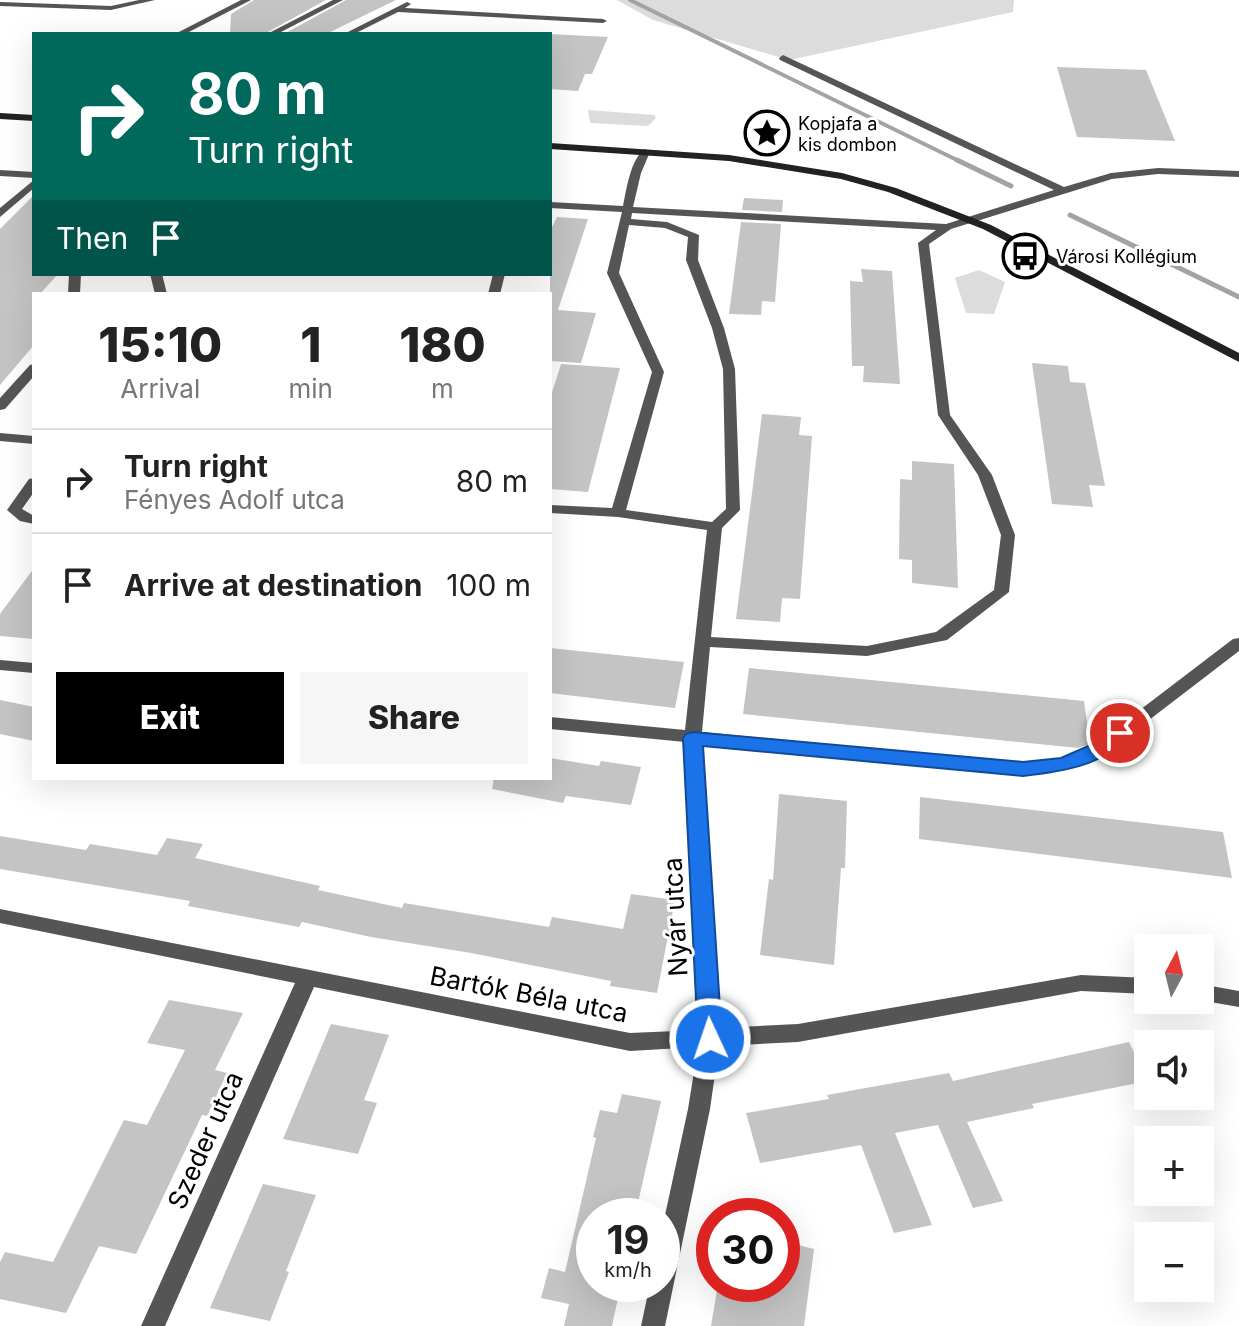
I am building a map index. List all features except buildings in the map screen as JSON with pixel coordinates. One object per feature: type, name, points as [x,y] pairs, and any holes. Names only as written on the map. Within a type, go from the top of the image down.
[{"type":"street","points":[[0,4],[111,8],[151,0]]},
{"type":"street","points":[[183,32],[247,0]]},
{"type":"street","points":[[275,32],[339,0]]},
{"type":"street","points":[[352,32],[400,10],[411,0]]},
{"type":"street","points":[[400,10],[603,21]]},
{"type":"street","points":[[783,58],[1064,191]]},
{"type":"street","points":[[0,116],[32,118]]},
{"type":"street","points":[[552,146],[729,158],[842,176],[892,190],[970,219],[1239,358]]},
{"type":"street","points":[[618,513],[658,372],[613,273],[636,173],[645,152]]},
{"type":"street","points":[[703,642],[867,651],[941,636],[1001,592],[1008,535],[985,475],[944,415],[923,243],[947,227],[1111,176],[1158,171],[1239,174]]},
{"type":"street","points":[[0,173],[32,175]]},
{"type":"street","points":[[0,214],[32,185]]},
{"type":"street","points":[[552,205],[627,216],[694,235],[692,260],[718,328],[729,369],[733,510],[715,527],[618,513],[552,509]]},
{"type":"street","points":[[627,216],[947,227]]},
{"type":"street","points":[[0,406],[32,370]]},
{"type":"street","points":[[0,437],[32,440]]},
{"type":"street","points":[[32,485],[14,510],[32,519]]},
{"type":"street","name":"Nyár utca","points":[[653,1326],[699,1109],[710,1039],[693,738],[715,527]]},
{"type":"street","points":[[552,723],[1023,769],[1064,764],[1100,749],[1239,643]]},
{"type":"street","points":[[0,665],[32,668]]},
{"type":"street","name":"Bartók Béla utca","points":[[0,916],[630,1042],[798,1033],[1081,983],[1134,985]]},
{"type":"street","name":"Szeder utca","points":[[153,1326],[308,977]]},
{"type":"street","points":[[1214,995],[1239,999]]},
{"type":"shaded area","points":[[617,0],[1014,0],[1013,12],[789,60],[653,20]]},
{"type":"shaded area","points":[[588,110],[654,115],[656,118],[648,126],[590,123]]},
{"type":"shaded area","points":[[979,270],[1005,282],[994,314],[966,313],[955,278]]},
{"type":"waterway","points":[[630,0],[961,162]]},
{"type":"waterway","points":[[957,160],[1011,186]]},
{"type":"waterway","points":[[1070,215],[1239,297]]},
{"type":"place","name":"Kopjafa a kis dombon","points":[[767,133]]},
{"type":"place","name":"Városi Kollégium","points":[[1025,256]]},
{"type":"route","points":[[710,1039],[693,738],[1023,769],[1064,764],[1100,749],[1120,733]]}]
